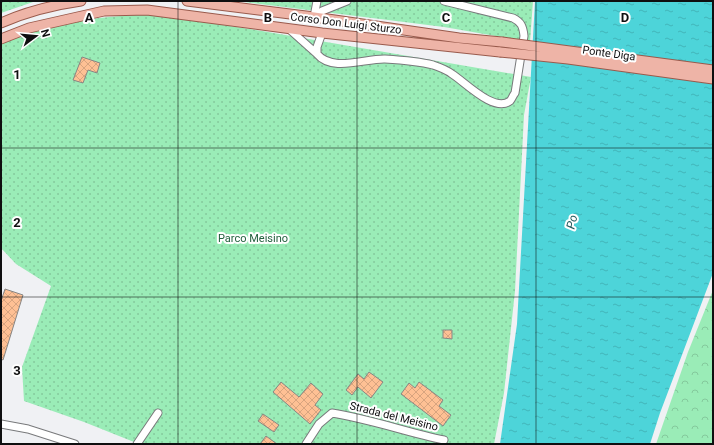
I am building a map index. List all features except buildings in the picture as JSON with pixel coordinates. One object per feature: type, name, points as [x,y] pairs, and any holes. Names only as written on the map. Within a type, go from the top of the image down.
[{"type":"main road","points":[[1,23],[24,13],[56,5],[81,1]]},
{"type":"main road","name":"Corso Don Luigi Sturzo","points":[[187,1],[314,17],[460,38],[502,42]]},
{"type":"main road","name":"Corso Don Luigi Sturzo","points":[[1,39],[29,28],[104,11],[147,10],[322,33],[500,52]]},
{"type":"main road","name":"Ponte Diga","points":[[502,42],[713,70]]},
{"type":"main road","name":"Ponte Diga","points":[[500,52],[568,59],[713,79]]},
{"type":"street","points":[[314,17],[317,1]]},
{"type":"street","points":[[314,17],[322,11],[346,1]]},
{"type":"street","points":[[289,28],[323,60],[336,64],[383,59],[432,65],[451,73],[486,100],[502,104],[510,100],[515,93],[524,36],[520,21],[444,1]]},
{"type":"street","points":[[317,54],[316,47],[322,33]]},
{"type":"street","points":[[137,444],[158,413]]},
{"type":"street","name":"Strada del Meisino","points":[[306,444],[319,424],[332,413],[358,417],[418,435],[444,440]]},
{"type":"street","points":[[1,424],[28,429],[75,444]]},
{"type":"green space","points":[[1,1],[36,1],[1,13]]},
{"type":"green space","points":[[237,1],[533,1],[530,42],[444,27]]},
{"type":"green space","name":"Parco Meisino","points":[[150,14],[262,31],[531,77],[524,115],[515,291],[504,393],[494,444],[139,444],[84,422],[24,401],[22,367],[51,286],[16,264],[1,248],[1,44],[19,36],[55,25],[93,19]]},
{"type":"green space","points":[[713,290],[713,444],[656,444],[688,352]]},
{"type":"water","name":"Po","points":[[535,1],[713,1],[713,273],[660,413],[650,444],[500,444],[517,324]]}]
